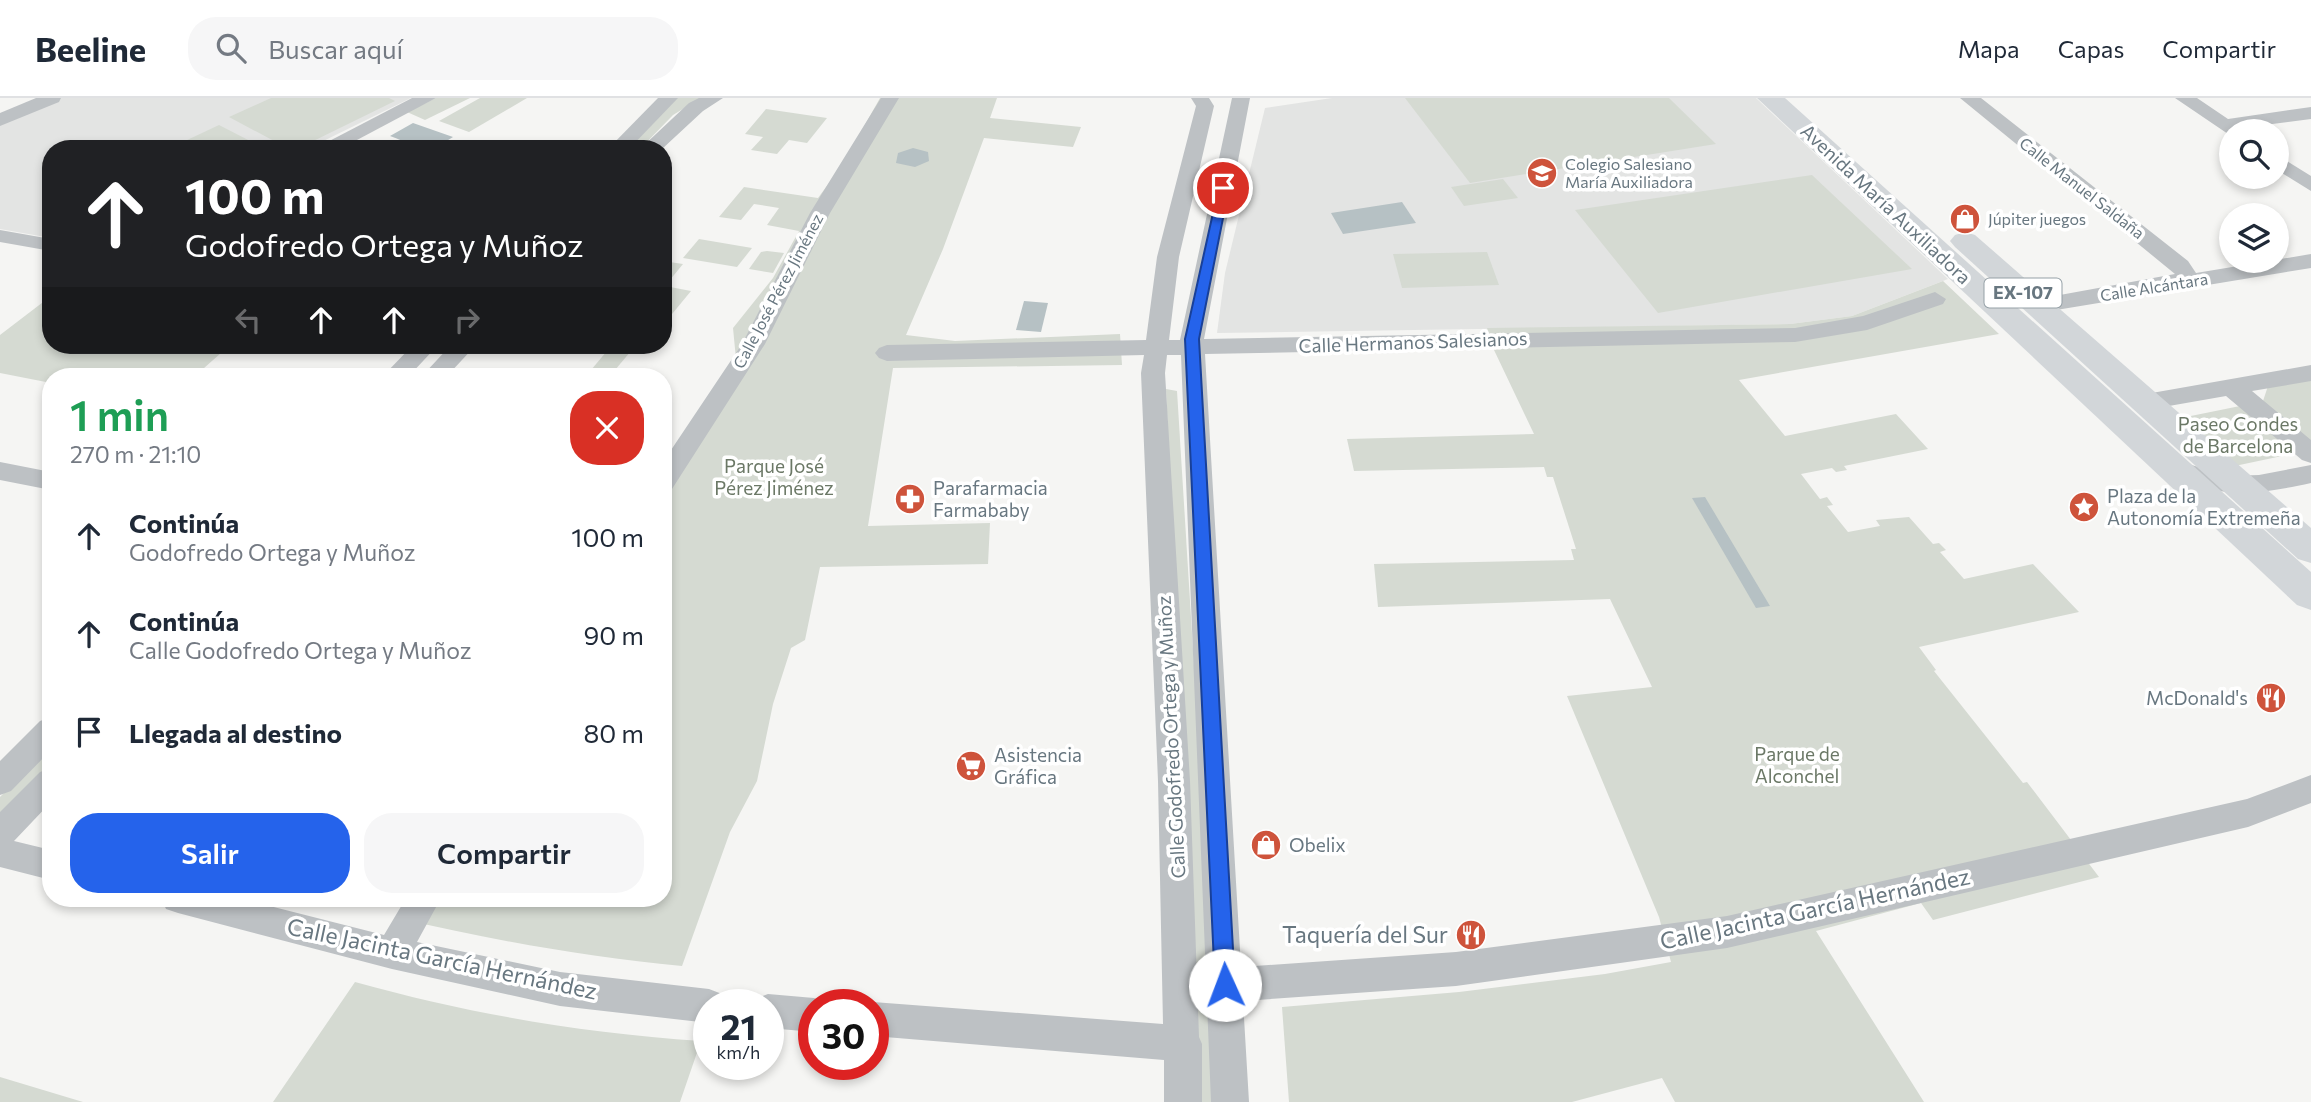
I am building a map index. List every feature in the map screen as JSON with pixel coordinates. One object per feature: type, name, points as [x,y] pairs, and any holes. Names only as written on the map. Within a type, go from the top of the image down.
[{"type":"main road","name":"Avenida María Auxiliadora","points":[[1770,98],[2024,312],[2146,402],[2311,550]]},
{"type":"main road","name":"Avenida María Auxiliadora","points":[[1804,98],[2024,312],[2172,467],[2311,595]]},
{"type":"street","points":[[0,120],[52,98]]},
{"type":"street","points":[[342,140],[427,98]]},
{"type":"street","points":[[627,140],[669,98]]},
{"type":"street","points":[[660,140],[696,107],[714,98]]},
{"type":"street","name":"Calle José Pérez Jiménez","points":[[672,469],[753,344],[820,213],[890,98]]},
{"type":"street","name":"Calle Godofredo Ortega y Muñoz","points":[[1183,1102],[1184,1044],[1174,781],[1154,361],[1168,257],[1205,106],[1200,98]]},
{"type":"street","points":[[1230,1102],[1193,353],[1241,98]]},
{"type":"street","name":"Calle Manuel Saldaña","points":[[1969,98],[2180,266],[2186,274],[2184,282]]},
{"type":"street","points":[[2185,98],[2219,122]]},
{"type":"street","points":[[2278,119],[2311,113]]},
{"type":"street","points":[[1193,153],[1222,156],[1228,163]]},
{"type":"street","points":[[2289,169],[2311,184]]},
{"type":"street","points":[[0,236],[42,243]]},
{"type":"street","name":"Calle Alcántara","points":[[2024,312],[2311,261]]},
{"type":"street","name":"Calle Hermanos Salesianos","points":[[1193,353],[1795,335],[1867,323],[1934,299]]},
{"type":"street","points":[[887,353],[1154,361],[1193,353]]},
{"type":"street","points":[[403,368],[417,354]]},
{"type":"street","points":[[442,368],[455,354]]},
{"type":"street","points":[[2146,402],[2311,373]]},
{"type":"street","points":[[2231,387],[2311,454]]},
{"type":"street","points":[[2172,467],[2220,486],[2241,488],[2311,474]]},
{"type":"street","points":[[0,471],[42,479]]},
{"type":"street","points":[[0,782],[42,739]]},
{"type":"street","name":"Calle Jacinta García Hernández","points":[[1225,985],[1456,969],[1727,932],[2248,813],[2311,789]]},
{"type":"street","points":[[0,834],[42,790]]},
{"type":"street","points":[[0,852],[42,863]]},
{"type":"street","name":"Calle Jacinta García Hernández","points":[[213,907],[392,953],[560,989],[693,1004]]},
{"type":"street","points":[[392,953],[419,907]]},
{"type":"street","points":[[889,1020],[1184,1044]]},
{"type":"shaded area","points":[[60,98],[411,98],[325,140],[42,140],[42,236],[0,229],[0,123]]},
{"type":"shaded area","name":"Colegio Salesiano María Auxiliadora","points":[[1332,98],[1756,98],[1948,279],[1852,316],[1790,324],[1217,333],[1225,273],[1265,108]]},
{"type":"shaded area","points":[[413,123],[453,137],[448,140],[400,140],[390,136]]},
{"type":"shaded area","points":[[913,148],[928,152],[929,161],[915,167],[896,163],[898,153]]},
{"type":"shaded area","points":[[1402,202],[1416,223],[1343,234],[1331,213]]},
{"type":"shaded area","points":[[1024,301],[1048,303],[1041,332],[1016,330]]},
{"type":"shaded area","points":[[1705,497],[1770,606],[1756,608],[1692,498]]},
{"type":"green space","points":[[271,98],[389,98],[395,101],[315,140],[272,140],[229,117]]},
{"type":"green space","points":[[436,98],[470,98],[425,120],[407,112]]},
{"type":"green space","points":[[480,98],[527,98],[469,132],[439,121]]},
{"type":"green space","points":[[677,98],[701,98],[673,115],[649,140],[637,140]]},
{"type":"green space","name":"Parque José Pérez Jiménez","points":[[880,98],[997,98],[990,118],[1081,127],[1073,147],[984,138],[943,249],[906,335],[955,341],[1120,334],[1122,365],[893,368],[868,526],[990,523],[988,564],[820,567],[805,640],[791,648],[773,704],[757,781],[730,832],[682,966],[539,947],[398,918],[405,907],[672,907],[672,451],[736,359],[733,328],[773,278],[799,231],[767,225],[779,208],[754,204],[741,220],[719,217],[744,187],[818,198],[843,164]]},
{"type":"green space","points":[[1405,98],[1669,98],[1716,144],[1470,183]]},
{"type":"green space","points":[[766,109],[827,118],[807,143],[789,140],[777,154],[751,150],[763,137],[745,134]]},
{"type":"green space","points":[[219,125],[248,140],[187,140]]},
{"type":"green space","points":[[1812,175],[1912,269],[1658,313],[1575,210]]},
{"type":"green space","points":[[1503,179],[1518,198],[1464,206],[1451,187]]},
{"type":"green space","points":[[699,239],[752,248],[737,267],[683,258]]},
{"type":"green space","points":[[761,252],[784,253],[773,273],[749,269]]},
{"type":"green space","points":[[1487,252],[1499,285],[1402,288],[1393,254]]},
{"type":"green space","points":[[672,262],[683,264],[672,277]]},
{"type":"green space","name":"Parque de Alconchel","points":[[1943,281],[1999,334],[1739,380],[1785,436],[1896,414],[1928,449],[1844,466],[1847,470],[1836,472],[1832,468],[1801,474],[1820,499],[1827,497],[1833,505],[1827,506],[1848,532],[1880,526],[1876,520],[1909,517],[1933,544],[1939,543],[1946,550],[1940,552],[1964,579],[2033,564],[2079,612],[1919,647],[1936,670],[1934,671],[2023,783],[2027,782],[2099,877],[1933,920],[1921,903],[1816,931],[1924,1102],[1675,1102],[1662,1078],[1572,1102],[1289,1102],[1282,1007],[1459,992],[1605,974],[1671,962],[1659,917],[1567,696],[1652,687],[1610,599],[1378,607],[1374,564],[1574,560],[1571,549],[1576,549],[1553,477],[1547,477],[1544,467],[1354,471],[1347,439],[1534,434],[1494,350],[1487,328],[1790,324],[1852,316]]},
{"type":"green space","points":[[672,287],[691,291],[672,314]]},
{"type":"green space","points":[[42,303],[42,354],[220,354],[204,368],[42,368],[42,381],[0,373],[0,335]]},
{"type":"green space","points":[[604,354],[628,354],[617,368],[593,368]]},
{"type":"green space","name":"Paseo Condes de Barcelona","points":[[2311,378],[2311,443],[2262,404],[2268,386]]},
{"type":"green space","points":[[1166,389],[1177,391],[1221,1102],[1198,1102]]},
{"type":"green space","name":"Paseo Condes de Barcelona","points":[[2245,405],[2301,452],[2230,467],[2176,419]]},
{"type":"green space","points":[[42,753],[42,775],[0,819],[0,797]]},
{"type":"green space","points":[[355,982],[441,1004],[526,1021],[693,1040],[693,1064],[680,1102],[273,1102]]},
{"type":"green space","points":[[0,1077],[83,1102],[0,1102]]},
{"type":"place","name":"Colegio Salesiano María Auxiliadora","points":[[1542,173]]},
{"type":"place","name":"Júpiter juegos","points":[[1965,219]]},
{"type":"place","name":"Parafarmacia Farmababy","points":[[910,499]]},
{"type":"place","name":"Plaza de la Autonomía Extremeña","points":[[2084,507]]},
{"type":"place","name":"McDonald's","points":[[2271,698]]},
{"type":"place","name":"Asistencia Gráfica","points":[[971,766]]},
{"type":"place","name":"Obelix","points":[[1266,845]]},
{"type":"place","name":"Taquería del Sur","points":[[1471,935]]},
{"type":"route","points":[[1223,188],[1192,339],[1225,985]]}]
